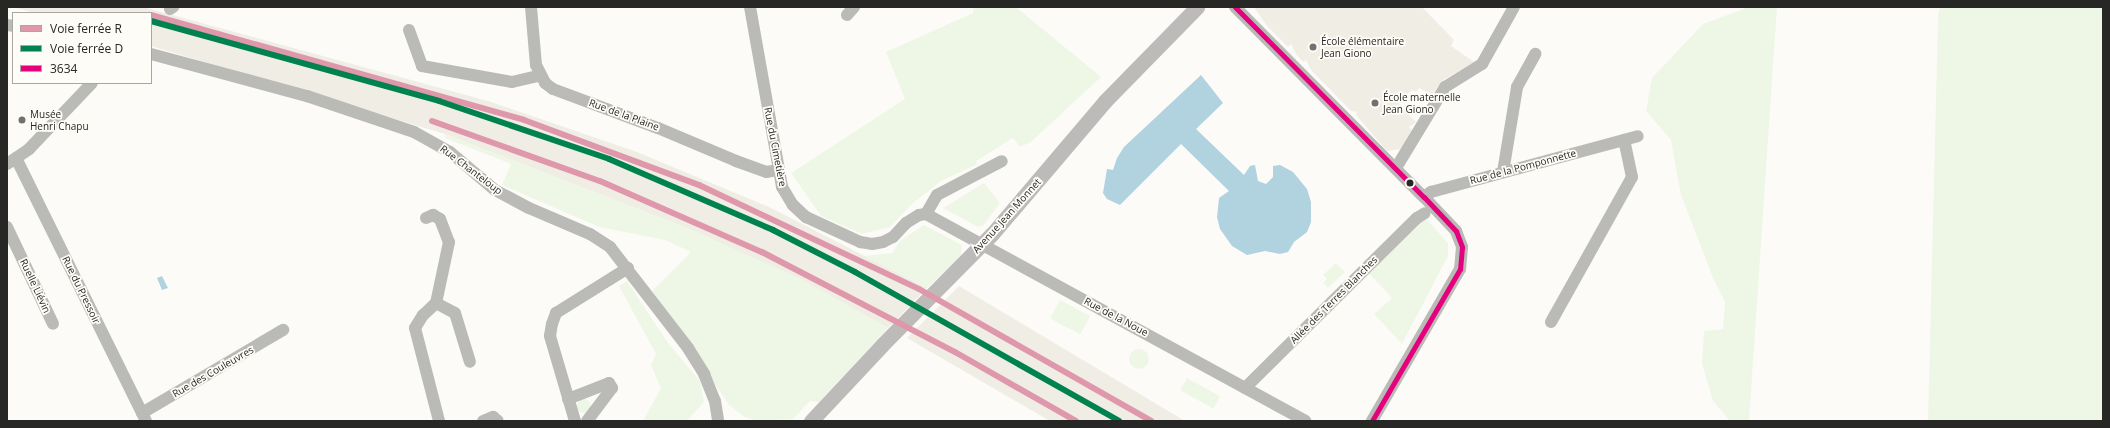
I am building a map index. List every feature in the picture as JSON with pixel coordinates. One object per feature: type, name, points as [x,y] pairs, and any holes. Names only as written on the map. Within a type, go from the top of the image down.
[{"type":"main road","name":"Avenue Jean Monnet","points":[[812,420],[882,345],[983,244],[1019,205],[1105,101],[1197,7]]},
{"type":"street","points":[[409,30],[422,66],[512,82],[540,76],[536,65],[530,7]]},
{"type":"street","name":"Rue du Cimetière","points":[[750,7],[778,170],[782,187],[795,208],[806,217],[860,242],[872,244],[883,242],[893,237],[906,223],[919,215],[926,214]]},
{"type":"street","points":[[1235,7],[1424,197],[1456,232],[1462,247],[1460,269],[1372,421]]},
{"type":"street","points":[[1396,168],[1445,88],[1482,64],[1514,7]]},
{"type":"street","name":"Rue Chanteloup","points":[[152,54],[314,98],[426,137],[450,152],[495,190],[590,234],[610,247],[628,268],[660,310],[704,374],[715,401],[718,421]]},
{"type":"street","points":[[1502,172],[1517,87],[1535,54]]},
{"type":"street","name":"Rue de la Plaine","points":[[540,76],[553,89],[658,128],[766,172],[778,170]]},
{"type":"street","points":[[12,161],[28,149],[91,84]]},
{"type":"street","name":"Rue de la Pomponnette","points":[[1424,197],[1431,192],[1638,136]]},
{"type":"street","points":[[1550,322],[1632,177],[1624,140]]},
{"type":"street","name":"Rue du Pressoir","points":[[12,161],[144,417]]},
{"type":"street","points":[[926,214],[937,195],[1002,162]]},
{"type":"street","name":"Allée des Terres Blanches","points":[[1245,388],[1417,218],[1425,213]]},
{"type":"street","name":"Rue de la Noue","points":[[926,214],[1304,421]]},
{"type":"street","points":[[426,218],[433,215],[440,219],[449,242],[436,303],[423,315],[415,328],[439,421]]},
{"type":"street","name":"Ruelle Liévin","points":[[7,227],[53,324]]},
{"type":"street","points":[[575,421],[550,336],[556,313],[628,268]]},
{"type":"street","points":[[436,303],[455,313],[470,362]]},
{"type":"street","name":"Rue des Couleuvres","points":[[144,417],[283,330]]},
{"type":"street","points":[[568,399],[609,383],[612,388],[587,421]]},
{"type":"street","points":[[483,421],[493,417],[498,421]]},
{"type":"shaded area","points":[[13,7],[143,7],[488,101],[637,152],[769,207],[927,288],[888,328],[800,279],[687,228],[445,134],[152,46],[152,12],[30,12]]},
{"type":"shaded area","points":[[1257,7],[1422,7],[1454,40],[1451,46],[1474,62],[1443,80],[1432,95],[1419,88],[1416,92],[1412,90],[1399,102],[1400,106],[1416,122],[1409,127],[1412,130],[1401,149],[1387,151],[1356,115],[1357,112],[1351,111],[1311,70],[1306,60],[1303,62],[1296,54],[1291,44],[1288,47],[1267,26],[1255,9]]},
{"type":"shaded area","points":[[959,286],[1185,421],[1050,421],[907,338]]},
{"type":"green space","points":[[973,7],[1016,7],[1101,77],[1031,142],[1020,147],[1013,138],[976,161],[978,164],[941,181],[913,203],[890,227],[862,234],[821,216],[791,173],[905,99],[886,52],[973,13]]},
{"type":"green space","points":[[1749,7],[1777,7],[1749,421],[1730,421],[1713,401],[1702,364],[1704,331],[1723,329],[1725,302],[1713,278],[1681,195],[1671,140],[1646,111],[1652,78],[1703,24]]},
{"type":"green space","points":[[1940,7],[2103,7],[2103,421],[1928,421],[1938,16]]},
{"type":"green space","points":[[445,134],[687,228],[800,279],[888,328],[819,402],[810,401],[793,419],[758,421],[745,417],[729,405],[652,291],[691,252],[665,240],[599,227],[502,185],[511,164],[445,138]]},
{"type":"green space","points":[[984,183],[1000,203],[983,226],[978,227],[943,208]]},
{"type":"green space","points":[[1421,218],[1428,221],[1448,243],[1448,256],[1402,344],[1374,314],[1392,298],[1366,270]]},
{"type":"green space","points":[[924,225],[962,245],[961,257],[927,288],[865,256],[892,253],[900,241]]},
{"type":"green space","points":[[1336,263],[1345,272],[1328,288],[1323,283],[1327,279],[1323,275]]},
{"type":"green space","points":[[627,281],[668,343],[700,381],[704,402],[687,421],[643,421],[661,388],[651,365],[656,354],[619,286]]},
{"type":"green space","points":[[1060,300],[1090,316],[1080,335],[1050,319]]},
{"type":"green space","points":[[1139,349],[1146,352],[1149,359],[1146,366],[1139,369],[1132,366],[1129,359],[1132,352]]},
{"type":"green space","points":[[1187,378],[1220,396],[1213,409],[1180,390]]},
{"type":"green space","points":[[584,399],[589,401],[591,406],[589,411],[584,413],[579,411],[577,406],[579,401]]},
{"type":"water","points":[[1201,75],[1223,103],[1196,129],[1244,175],[1250,166],[1255,165],[1258,181],[1266,184],[1273,177],[1273,166],[1280,165],[1293,172],[1307,189],[1311,202],[1311,222],[1307,232],[1294,242],[1288,252],[1280,254],[1265,251],[1247,255],[1232,246],[1220,229],[1217,217],[1219,198],[1229,191],[1181,144],[1120,205],[1107,199],[1103,193],[1107,169],[1113,170],[1117,158],[1124,147]]},
{"type":"water","points":[[162,276],[168,288],[162,290],[157,278]]},
{"type":"rail line","name":"R","points":[[152,15],[524,120],[699,185],[919,289],[1151,421]]},
{"type":"rail line","name":"D","points":[[152,21],[439,101],[609,159],[773,230],[855,272],[1119,421]]},
{"type":"rail line","name":"R","points":[[432,121],[600,181],[762,252],[955,352],[1076,421]]},
{"type":"transit line","name":"3634","points":[[1235,7],[1424,197],[1456,231],[1462,247],[1460,269],[1372,421]]},
{"type":"place","name":"École élémentaire Jean Giono","points":[[1313,47]]},
{"type":"place","name":"École maternelle Jean Giono","points":[[1375,103]]},
{"type":"place","name":"Musée Henri Chapu","points":[[22,120]]}]
